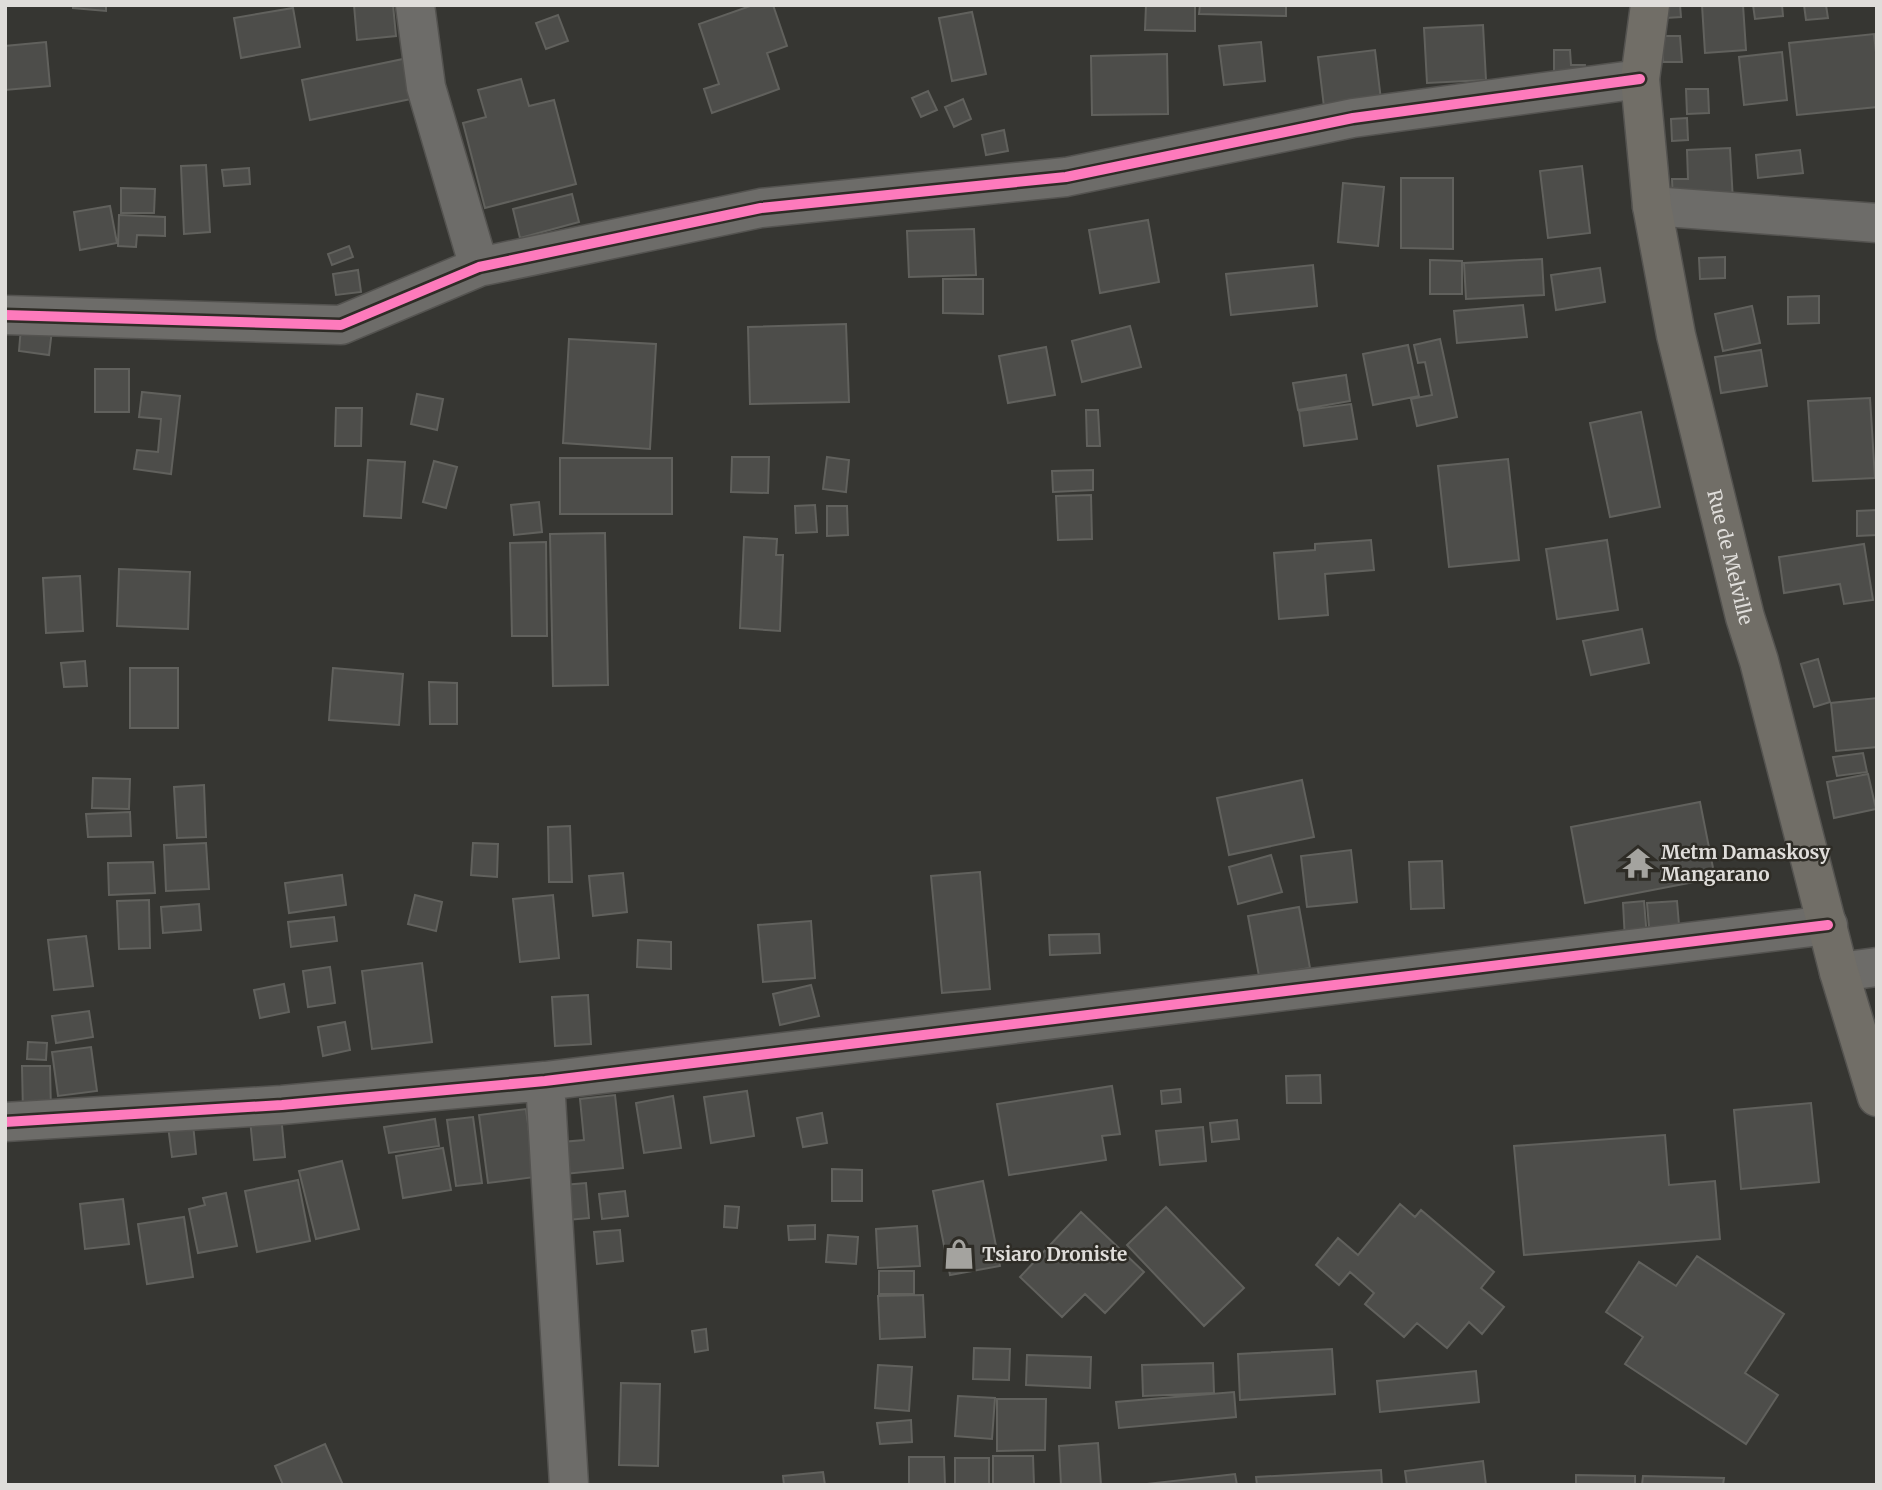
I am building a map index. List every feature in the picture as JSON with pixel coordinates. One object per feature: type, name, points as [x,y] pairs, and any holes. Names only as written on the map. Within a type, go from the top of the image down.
[{"type":"main road","name":"Rue de Melville","points":[[1650,5],[1640,79],[1652,205],[1686,376],[1745,617],[1839,972],[1877,1097]]},
{"type":"street","points":[[415,5],[426,87],[479,267]]},
{"type":"street","points":[[5,315],[341,325],[479,267],[761,208],[1066,177],[1353,118],[1640,79]]},
{"type":"street","points":[[1652,205],[1877,223]]},
{"type":"street","points":[[5,1122],[282,1105],[545,1081],[1828,925]]},
{"type":"street","points":[[1839,972],[1877,967]]},
{"type":"street","points":[[545,1081],[569,1485]]},
{"type":"building","points":[[73,5],[106,5],[106,11],[73,8]]},
{"type":"building","points":[[354,5],[393,5],[396,36],[357,40]]},
{"type":"building","points":[[753,5],[773,5],[787,46],[767,53],[779,89],[712,113],[704,89],[719,84],[699,24]]},
{"type":"building","points":[[1146,5],[1195,5],[1195,31],[1145,30]]},
{"type":"building","points":[[1200,5],[1286,5],[1286,16],[1199,14]]},
{"type":"building","points":[[1665,5],[1680,5],[1681,17],[1666,18]]},
{"type":"building","points":[[1702,5],[1743,5],[1746,50],[1705,53]]},
{"type":"building","points":[[1753,5],[1782,5],[1783,16],[1755,19]]},
{"type":"building","points":[[1804,5],[1826,5],[1828,18],[1806,20]]},
{"type":"building","points":[[293,8],[300,47],[241,58],[234,18]]},
{"type":"building","points":[[972,12],[986,74],[952,81],[939,18]]},
{"type":"building","points":[[558,15],[568,41],[546,49],[536,23]]},
{"type":"building","points":[[1483,25],[1486,80],[1427,83],[1424,28]]},
{"type":"building","points":[[1874,34],[1877,107],[1797,115],[1789,43]]},
{"type":"building","points":[[1662,36],[1680,36],[1682,62],[1663,62]]},
{"type":"building","points":[[46,42],[50,86],[5,90],[5,46]]},
{"type":"building","points":[[1261,42],[1265,81],[1224,85],[1219,46]]},
{"type":"building","points":[[1375,50],[1381,100],[1324,107],[1318,57]]},
{"type":"building","points":[[1554,50],[1570,50],[1571,65],[1585,65],[1586,81],[1554,82]]},
{"type":"building","points":[[1782,52],[1787,100],[1744,105],[1739,57]]},
{"type":"building","points":[[1167,54],[1168,114],[1092,115],[1091,56]]},
{"type":"building","points":[[403,59],[411,99],[310,120],[302,80]]},
{"type":"building","points":[[521,79],[529,106],[554,100],[576,184],[485,208],[463,123],[486,117],[478,90]]},
{"type":"building","points":[[1686,89],[1708,89],[1709,113],[1687,114]]},
{"type":"building","points":[[928,91],[937,110],[921,117],[912,98]]},
{"type":"building","points":[[963,99],[971,119],[954,127],[945,107]]},
{"type":"building","points":[[1687,118],[1688,140],[1672,141],[1671,119]]},
{"type":"building","points":[[1004,130],[1008,151],[986,155],[982,135]]},
{"type":"building","points":[[1730,148],[1733,201],[1673,204],[1672,179],[1688,179],[1687,150]]},
{"type":"building","points":[[1800,150],[1803,173],[1758,178],[1756,155]]},
{"type":"building","points":[[206,165],[210,232],[184,234],[181,166]]},
{"type":"building","points":[[1582,166],[1590,233],[1548,238],[1540,171]]},
{"type":"building","points":[[249,168],[250,184],[224,186],[222,170]]},
{"type":"building","points":[[1401,178],[1453,178],[1453,249],[1401,248]]},
{"type":"building","points":[[1343,183],[1384,187],[1378,246],[1338,242]]},
{"type":"building","points":[[121,188],[155,189],[154,213],[121,213]]},
{"type":"building","points":[[572,194],[579,222],[520,238],[513,209]]},
{"type":"building","points":[[110,206],[117,243],[80,250],[74,212]]},
{"type":"building","points":[[119,215],[165,217],[165,236],[137,235],[136,247],[118,246]]},
{"type":"building","points":[[1148,220],[1159,282],[1100,293],[1089,230]]},
{"type":"building","points":[[974,229],[976,275],[909,277],[907,231]]},
{"type":"building","points":[[349,246],[353,257],[332,265],[328,254]]},
{"type":"building","points":[[1725,257],[1725,278],[1700,279],[1699,258]]},
{"type":"building","points":[[1542,259],[1544,295],[1466,299],[1464,263]]},
{"type":"building","points":[[1430,260],[1462,261],[1462,294],[1430,294]]},
{"type":"building","points":[[1313,265],[1317,306],[1231,315],[1226,274]]},
{"type":"building","points":[[1600,268],[1605,302],[1556,310],[1551,275]]},
{"type":"building","points":[[358,270],[361,292],[336,295],[333,274]]},
{"type":"building","points":[[943,279],[983,279],[983,314],[943,313]]},
{"type":"building","points":[[1819,296],[1819,323],[1788,324],[1788,297]]},
{"type":"building","points":[[1523,305],[1527,337],[1457,343],[1454,311]]},
{"type":"building","points":[[1752,306],[1760,343],[1723,351],[1715,314]]},
{"type":"building","points":[[846,324],[849,402],[750,404],[748,327]]},
{"type":"building","points":[[1130,326],[1141,367],[1082,382],[1072,341]]},
{"type":"building","points":[[21,327],[52,330],[49,355],[19,351]]},
{"type":"building","points":[[569,339],[656,344],[650,449],[563,443]]},
{"type":"building","points":[[1440,339],[1457,417],[1417,426],[1411,399],[1432,395],[1425,362],[1418,363],[1414,345]]},
{"type":"building","points":[[1408,345],[1419,396],[1373,405],[1363,354]]},
{"type":"building","points":[[1046,347],[1055,395],[1008,403],[999,356]]},
{"type":"building","points":[[1761,350],[1767,386],[1721,393],[1715,357]]},
{"type":"building","points":[[95,369],[129,369],[129,412],[95,412]]},
{"type":"building","points":[[1346,375],[1350,401],[1298,410],[1293,383]]},
{"type":"building","points":[[142,392],[180,396],[171,474],[134,469],[137,450],[158,452],[161,419],[139,417]]},
{"type":"building","points":[[417,394],[443,399],[437,430],[411,424]]},
{"type":"building","points":[[1870,398],[1875,478],[1813,481],[1808,401]]},
{"type":"building","points":[[1351,404],[1357,439],[1304,446],[1299,411]]},
{"type":"building","points":[[336,408],[362,408],[361,446],[335,446]]},
{"type":"building","points":[[1086,410],[1098,410],[1100,446],[1087,446]]},
{"type":"building","points":[[1641,412],[1660,507],[1610,517],[1590,423]]},
{"type":"building","points":[[732,457],[769,457],[768,493],[731,492]]},
{"type":"building","points":[[827,457],[849,460],[846,492],[823,489]]},
{"type":"building","points":[[560,458],[672,458],[672,514],[560,514]]},
{"type":"building","points":[[1508,459],[1519,560],[1449,567],[1438,466]]},
{"type":"building","points":[[368,460],[405,462],[401,518],[364,516]]},
{"type":"building","points":[[434,461],[457,467],[446,508],[423,502]]},
{"type":"building","points":[[1093,470],[1093,490],[1053,492],[1052,471]]},
{"type":"building","points":[[1091,495],[1092,539],[1058,540],[1056,496]]},
{"type":"building","points":[[539,502],[542,532],[514,535],[511,505]]},
{"type":"building","points":[[815,505],[817,532],[796,533],[795,506]]},
{"type":"building","points":[[827,506],[847,506],[848,535],[827,536]]},
{"type":"building","points":[[1877,510],[1877,535],[1857,536],[1857,511]]},
{"type":"building","points":[[605,533],[608,685],[553,686],[550,534]]},
{"type":"building","points":[[744,537],[777,539],[776,555],[783,555],[780,631],[740,628]]},
{"type":"building","points":[[1371,540],[1374,570],[1325,574],[1328,615],[1279,619],[1274,553],[1315,550],[1315,544]]},
{"type":"building","points":[[1607,540],[1618,610],[1557,619],[1546,549]]},
{"type":"building","points":[[546,542],[547,636],[512,636],[510,543]]},
{"type":"building","points":[[1864,544],[1873,600],[1844,604],[1840,584],[1784,593],[1779,557]]},
{"type":"building","points":[[119,569],[190,572],[188,629],[117,626]]},
{"type":"building","points":[[80,576],[83,631],[46,633],[43,578]]},
{"type":"building","points":[[1642,629],[1649,663],[1591,675],[1583,641]]},
{"type":"building","points":[[1818,659],[1830,702],[1814,707],[1801,664]]},
{"type":"building","points":[[85,661],[87,686],[64,687],[61,663]]},
{"type":"building","points":[[130,668],[178,668],[178,728],[130,728]]},
{"type":"building","points":[[333,668],[403,674],[399,725],[329,720]]},
{"type":"building","points":[[429,682],[457,683],[457,724],[430,724]]},
{"type":"building","points":[[1877,698],[1877,747],[1836,751],[1831,703]]},
{"type":"building","points":[[1863,753],[1867,772],[1837,776],[1833,757]]},
{"type":"building","points":[[1868,774],[1876,809],[1834,818],[1827,782]]},
{"type":"building","points":[[93,778],[130,779],[129,809],[92,808]]},
{"type":"building","points":[[1302,780],[1314,837],[1229,855],[1217,798]]},
{"type":"building","points":[[204,785],[206,837],[177,838],[174,787]]},
{"type":"building","points":[[1700,802],[1715,878],[1585,903],[1571,827]]},
{"type":"building","points":[[130,812],[131,836],[88,837],[86,814]]},
{"type":"building","points":[[570,826],[572,882],[549,882],[548,827]]},
{"type":"building","points":[[206,843],[209,889],[166,891],[164,845]]},
{"type":"building","points":[[473,843],[498,844],[497,877],[471,875]]},
{"type":"building","points":[[1351,850],[1357,902],[1307,907],[1301,856]]},
{"type":"building","points":[[1271,855],[1282,892],[1238,904],[1229,867]]},
{"type":"building","points":[[1442,861],[1444,908],[1411,909],[1409,862]]},
{"type":"building","points":[[153,862],[155,893],[109,895],[108,863]]},
{"type":"building","points":[[980,872],[990,989],[942,993],[931,876]]},
{"type":"building","points":[[623,873],[627,912],[593,916],[589,876]]},
{"type":"building","points":[[342,875],[346,905],[289,913],[285,883]]},
{"type":"building","points":[[415,895],[442,902],[436,931],[408,924]]},
{"type":"building","points":[[553,895],[559,958],[520,962],[513,899]]},
{"type":"building","points":[[149,900],[150,948],[119,949],[117,901]]},
{"type":"building","points":[[1644,901],[1647,938],[1625,940],[1623,903]]},
{"type":"building","points":[[1677,901],[1680,937],[1650,939],[1647,903]]},
{"type":"building","points":[[199,904],[201,930],[163,933],[161,907]]},
{"type":"building","points":[[1299,907],[1310,968],[1259,976],[1248,916]]},
{"type":"building","points":[[334,917],[337,941],[291,947],[288,922]]},
{"type":"building","points":[[811,921],[815,978],[763,982],[758,925]]},
{"type":"building","points":[[1099,934],[1100,953],[1050,955],[1049,935]]},
{"type":"building","points":[[86,936],[93,986],[54,990],[48,940]]},
{"type":"building","points":[[638,940],[671,942],[671,969],[637,967]]},
{"type":"building","points":[[422,963],[432,1042],[372,1049],[362,971]]},
{"type":"building","points":[[330,967],[335,1003],[308,1007],[303,971]]},
{"type":"building","points":[[284,984],[289,1012],[260,1018],[254,990]]},
{"type":"building","points":[[811,985],[819,1016],[780,1025],[773,994]]},
{"type":"building","points":[[588,995],[591,1044],[555,1046],[552,997]]},
{"type":"building","points":[[89,1011],[93,1037],[56,1043],[52,1016]]},
{"type":"building","points":[[345,1022],[350,1050],[323,1056],[318,1027]]},
{"type":"building","points":[[28,1042],[47,1043],[46,1060],[27,1059]]},
{"type":"building","points":[[91,1047],[97,1091],[58,1096],[52,1052]]},
{"type":"building","points":[[22,1066],[50,1066],[51,1112],[23,1113]]},
{"type":"building","points":[[1320,1075],[1321,1103],[1287,1103],[1286,1076]]},
{"type":"building","points":[[1112,1086],[1120,1134],[1102,1136],[1106,1160],[1009,1175],[997,1104]]},
{"type":"building","points":[[1180,1089],[1181,1102],[1162,1104],[1161,1091]]},
{"type":"building","points":[[747,1091],[754,1136],[711,1143],[704,1097]]},
{"type":"building","points":[[615,1095],[623,1168],[565,1174],[562,1142],[584,1140],[580,1099]]},
{"type":"building","points":[[673,1096],[681,1148],[644,1153],[636,1103]]},
{"type":"building","points":[[1811,1103],[1819,1182],[1741,1189],[1734,1110]]},
{"type":"building","points":[[526,1109],[535,1177],[488,1183],[479,1115]]},
{"type":"building","points":[[822,1113],[827,1143],[803,1147],[797,1118]]},
{"type":"building","points":[[281,1115],[285,1157],[254,1160],[250,1119]]},
{"type":"building","points":[[473,1117],[482,1183],[456,1186],[447,1120]]},
{"type":"building","points":[[435,1119],[439,1146],[389,1153],[384,1127]]},
{"type":"building","points":[[1237,1120],[1239,1139],[1212,1142],[1210,1123]]},
{"type":"building","points":[[193,1124],[196,1154],[172,1157],[168,1126]]},
{"type":"building","points":[[1203,1127],[1206,1161],[1160,1165],[1156,1131]]},
{"type":"building","points":[[1665,1135],[1669,1185],[1715,1181],[1720,1239],[1524,1255],[1514,1146]]},
{"type":"building","points":[[443,1148],[451,1190],[403,1198],[396,1156]]},
{"type":"building","points":[[342,1161],[359,1229],[316,1239],[299,1171]]},
{"type":"building","points":[[832,1169],[862,1170],[862,1201],[832,1201]]},
{"type":"building","points":[[298,1180],[310,1241],[257,1252],[245,1191]]},
{"type":"building","points":[[983,1181],[1000,1266],[950,1275],[933,1191]]},
{"type":"building","points":[[586,1183],[589,1218],[567,1220],[563,1185]]},
{"type":"building","points":[[625,1191],[628,1216],[602,1219],[599,1194]]},
{"type":"building","points":[[226,1193],[237,1246],[198,1253],[189,1209],[205,1205],[203,1198]]},
{"type":"building","points":[[123,1199],[129,1244],[85,1249],[80,1204]]},
{"type":"building","points":[[1400,1204],[1415,1217],[1421,1210],[1494,1272],[1481,1288],[1504,1307],[1482,1334],[1469,1322],[1447,1348],[1417,1323],[1404,1337],[1365,1304],[1374,1293],[1350,1272],[1339,1285],[1316,1265],[1338,1238],[1358,1255]]},
{"type":"building","points":[[725,1206],[739,1207],[737,1228],[724,1227]]},
{"type":"building","points":[[1166,1207],[1244,1288],[1204,1326],[1127,1245]]},
{"type":"building","points":[[1081,1212],[1144,1272],[1105,1313],[1085,1294],[1062,1317],[1020,1277]]},
{"type":"building","points":[[184,1217],[193,1277],[147,1284],[138,1224]]},
{"type":"building","points":[[815,1225],[815,1239],[789,1240],[788,1226]]},
{"type":"building","points":[[917,1226],[920,1266],[878,1268],[876,1229]]},
{"type":"building","points":[[620,1230],[623,1261],[597,1264],[594,1232]]},
{"type":"building","points":[[828,1235],[858,1237],[856,1264],[826,1262]]},
{"type":"building","points":[[1697,1256],[1784,1314],[1745,1373],[1778,1395],[1746,1444],[1625,1364],[1643,1337],[1606,1312],[1639,1262],[1676,1286]]},
{"type":"building","points":[[879,1271],[914,1271],[914,1294],[879,1294]]},
{"type":"building","points":[[923,1295],[925,1337],[880,1339],[878,1296]]},
{"type":"building","points":[[706,1329],[708,1350],[695,1352],[692,1331]]},
{"type":"building","points":[[974,1348],[1010,1349],[1009,1380],[973,1379]]},
{"type":"building","points":[[1332,1349],[1335,1394],[1240,1400],[1238,1354]]},
{"type":"building","points":[[1027,1355],[1091,1357],[1090,1388],[1026,1385]]},
{"type":"building","points":[[1213,1363],[1214,1393],[1143,1396],[1142,1365]]},
{"type":"building","points":[[878,1365],[912,1367],[909,1411],[875,1408]]},
{"type":"building","points":[[1476,1371],[1479,1402],[1380,1412],[1377,1381]]},
{"type":"building","points":[[621,1383],[660,1384],[658,1466],[619,1465]]},
{"type":"building","points":[[1234,1392],[1236,1417],[1119,1428],[1116,1402]]},
{"type":"building","points":[[958,1396],[995,1398],[992,1439],[955,1436]]},
{"type":"building","points":[[997,1399],[1046,1399],[1045,1450],[997,1451]]},
{"type":"building","points":[[911,1420],[912,1442],[880,1444],[877,1423]]},
{"type":"building","points":[[1098,1443],[1101,1485],[1061,1485],[1059,1446]]},
{"type":"building","points":[[325,1444],[343,1485],[283,1485],[275,1466]]},
{"type":"building","points":[[993,1456],[1033,1456],[1034,1485],[993,1485]]},
{"type":"building","points":[[909,1457],[944,1457],[945,1485],[909,1485]]},
{"type":"building","points":[[955,1458],[989,1458],[989,1485],[955,1485]]},
{"type":"building","points":[[1483,1461],[1486,1485],[1407,1485],[1405,1471]]},
{"type":"building","points":[[1381,1470],[1382,1485],[1257,1485],[1256,1477]]},
{"type":"building","points":[[823,1472],[825,1485],[784,1485],[783,1476]]},
{"type":"building","points":[[1235,1474],[1237,1485],[1138,1485]]},
{"type":"building","points":[[1576,1475],[1635,1476],[1635,1485],[1576,1485]]},
{"type":"building","points":[[1643,1476],[1724,1478],[1723,1485],[1642,1485]]},
{"type":"cycle path","points":[[5,315],[341,325],[479,267],[761,208],[1066,177],[1353,118],[1640,79]]},
{"type":"cycle path","points":[[5,1122],[282,1105],[545,1081],[1828,925]]},
{"type":"place","name":"Metm Damaskosy Mangarano","points":[[1638,863]]},
{"type":"place","name":"Tsiaro Droniste","points":[[959,1254]]}]
